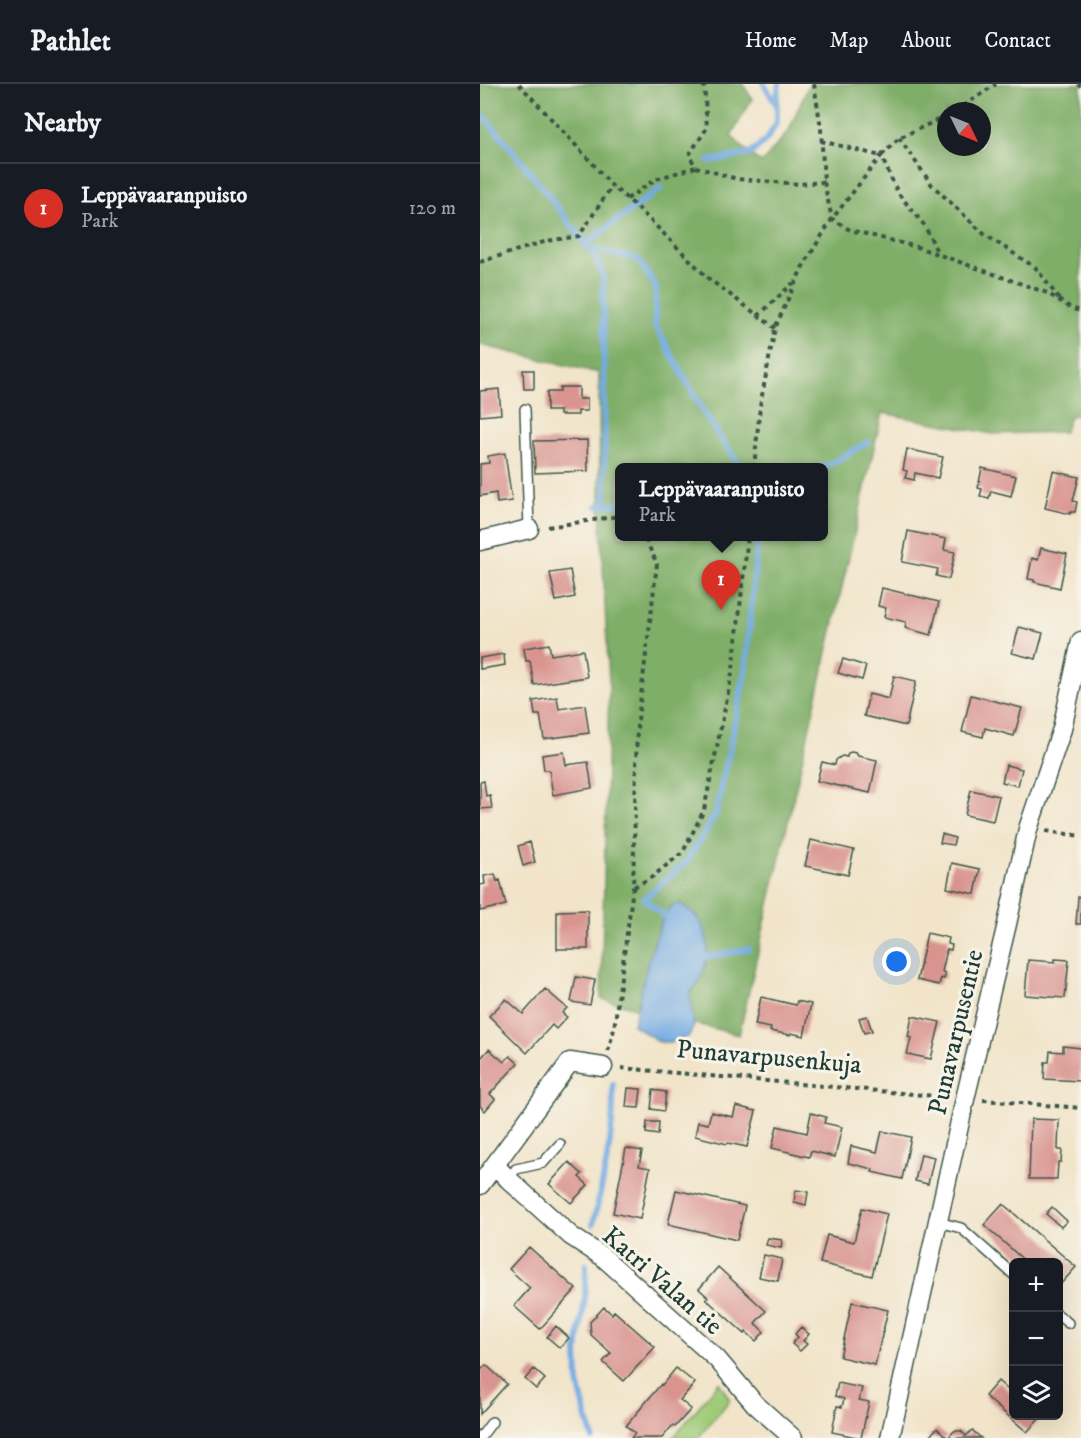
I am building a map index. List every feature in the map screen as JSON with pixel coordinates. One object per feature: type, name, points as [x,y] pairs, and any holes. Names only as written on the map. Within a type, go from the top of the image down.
[{"type":"street","points":[[480,541],[529,529]]},
{"type":"street","name":"Punavarpusentie","points":[[890,1438],[1028,829],[1062,729],[1081,641]]},
{"type":"street","points":[[480,1185],[570,1062],[603,1067]]},
{"type":"street","name":"Katri Valan tie","points":[[495,1165],[572,1236],[603,1257],[717,1359],[755,1404],[793,1438]]},
{"type":"lane","points":[[525,409],[529,529]]},
{"type":"lane","points":[[508,1179],[516,1169],[543,1163],[560,1144]]},
{"type":"lane","points":[[938,1222],[961,1228],[1009,1271]]},
{"type":"lane","points":[[1063,1319],[1068,1323]]},
{"type":"lane","points":[[480,1438],[492,1422]]},
{"type":"path","points":[[519,84],[612,186],[637,207],[709,279],[775,328]]},
{"type":"path","points":[[696,167],[689,155],[707,128],[704,84]]},
{"type":"path","points":[[814,84],[821,128],[824,182],[832,219],[849,230],[917,247],[1047,293],[1081,312]]},
{"type":"path","points":[[969,102],[996,84]]},
{"type":"path","points":[[754,463],[760,406],[775,328],[802,268],[832,219],[881,156],[899,138],[937,120]]},
{"type":"path","points":[[899,138],[932,185],[984,234],[1036,268],[1063,303]]},
{"type":"path","points":[[822,141],[881,156]]},
{"type":"path","points":[[881,156],[898,193],[925,226],[938,254]]},
{"type":"path","points":[[627,198],[656,178],[696,167],[737,179],[799,184],[824,182]]},
{"type":"path","points":[[480,262],[547,241],[579,236],[612,186]]},
{"type":"path","points":[[758,316],[796,281]]},
{"type":"path","points":[[529,529],[615,517]]},
{"type":"path","points":[[603,1067],[614,1029],[633,888],[637,728],[657,564],[646,541]]},
{"type":"path","points":[[633,888],[652,877],[683,852],[704,810],[733,669],[748,541]]},
{"type":"path","points":[[1028,829],[1081,836]]},
{"type":"path","name":"Punavarpusenkuja","points":[[603,1067],[1081,1108]]},
{"type":"green space","points":[[480,84],[743,84],[752,99],[731,136],[762,163],[789,130],[809,84],[1081,84],[1081,416],[1071,415],[1064,432],[993,434],[882,413],[739,1035],[601,999],[609,684],[600,508],[599,373],[480,345]]},
{"type":"green space","points":[[719,1382],[730,1400],[698,1438],[673,1438]]},
{"type":"water","points":[[680,904],[695,915],[701,923],[707,941],[707,960],[701,978],[690,993],[694,1026],[688,1037],[673,1042],[660,1042],[633,1025],[647,966],[661,922],[671,906]]},
{"type":"building","points":[[523,370],[534,370],[534,389],[524,389]]},
{"type":"building","points":[[560,387],[579,387],[579,399],[587,399],[587,411],[578,411],[578,415],[560,415],[560,411],[547,411],[547,392],[560,392]]},
{"type":"building","points":[[499,389],[501,414],[480,416],[480,391]]},
{"type":"building","points":[[587,440],[588,471],[535,473],[534,441]]},
{"type":"building","points":[[907,449],[943,457],[938,478],[915,473],[914,480],[905,478],[907,471],[903,470]]},
{"type":"building","points":[[505,453],[512,501],[497,503],[496,493],[480,496],[480,464],[489,463],[488,456]]},
{"type":"building","points":[[982,468],[1016,476],[1011,496],[991,491],[989,498],[980,496],[982,489],[978,488]]},
{"type":"building","points":[[1053,471],[1079,477],[1073,501],[1077,502],[1075,512],[1070,514],[1045,508]]},
{"type":"building","points":[[908,531],[946,539],[944,550],[955,552],[949,579],[936,576],[938,569],[902,562]]},
{"type":"building","points":[[1041,548],[1067,554],[1060,588],[1028,579],[1032,558],[1038,560]]},
{"type":"building","points":[[570,570],[575,597],[556,601],[550,573]]},
{"type":"building","points":[[882,588],[939,602],[931,635],[905,628],[906,622],[884,617],[886,608],[878,606]]},
{"type":"building","points":[[1019,627],[1043,633],[1036,659],[1012,653]]},
{"type":"building","points":[[549,644],[551,655],[583,650],[587,677],[534,685],[530,661],[526,661],[524,648]]},
{"type":"building","points":[[504,654],[505,665],[480,669],[480,658]]},
{"type":"building","points":[[843,659],[866,666],[862,680],[838,673]]},
{"type":"building","points":[[894,676],[916,681],[906,726],[864,716],[869,694],[889,699]]},
{"type":"building","points":[[971,695],[1022,708],[1014,736],[985,728],[983,737],[962,732]]},
{"type":"building","points":[[557,697],[559,709],[585,705],[589,733],[544,739],[540,715],[535,715],[533,701]]},
{"type":"building","points":[[564,752],[566,765],[588,762],[592,788],[553,795],[549,770],[544,770],[542,755]]},
{"type":"building","points":[[851,752],[877,760],[870,793],[817,781],[822,762],[835,765],[836,760],[842,756],[847,757]]},
{"type":"building","points":[[1006,765],[1022,769],[1018,786],[1002,782]]},
{"type":"building","points":[[484,781],[486,796],[490,795],[492,808],[480,809],[480,782]]},
{"type":"building","points":[[971,790],[999,796],[993,821],[965,815]]},
{"type":"building","points":[[942,834],[955,838],[953,845],[940,843]]},
{"type":"building","points":[[811,840],[854,850],[848,875],[805,866]]},
{"type":"building","points":[[530,842],[535,862],[523,866],[518,846]]},
{"type":"building","points":[[952,863],[980,869],[975,894],[947,888]]},
{"type":"building","points":[[495,874],[497,881],[500,880],[506,905],[480,911],[480,885],[485,884],[484,876]]},
{"type":"building","points":[[1078,897],[1081,897],[1081,924],[1076,924]]},
{"type":"building","points":[[588,910],[588,949],[557,949],[557,911]]},
{"type":"building","points":[[927,933],[949,938],[948,944],[952,945],[951,950],[947,949],[942,972],[945,976],[944,979],[941,978],[939,985],[917,980]]},
{"type":"building","points":[[1055,959],[1069,960],[1065,998],[1025,995],[1028,960],[1055,962]]},
{"type":"building","points":[[576,977],[595,980],[590,1005],[571,1002]]},
{"type":"building","points":[[545,989],[567,1008],[562,1013],[567,1017],[556,1029],[552,1025],[527,1053],[489,1016],[506,999],[523,1014]]},
{"type":"building","points":[[761,997],[796,1005],[797,1001],[811,1004],[804,1036],[770,1031],[771,1028],[755,1025]]},
{"type":"building","points":[[867,1016],[872,1031],[864,1033],[859,1018]]},
{"type":"building","points":[[912,1016],[940,1022],[931,1059],[907,1054],[911,1038],[908,1037]]},
{"type":"building","points":[[1063,1046],[1081,1048],[1080,1081],[1044,1079],[1045,1062],[1049,1062],[1050,1051],[1063,1052]]},
{"type":"building","points":[[489,1049],[504,1062],[510,1056],[518,1063],[490,1094],[495,1099],[485,1111],[480,1106],[480,1059]]},
{"type":"building","points":[[628,1088],[641,1089],[639,1108],[626,1107]]},
{"type":"building","points":[[653,1090],[666,1092],[664,1111],[651,1109]]},
{"type":"building","points":[[736,1106],[756,1111],[747,1147],[695,1136],[698,1122],[708,1124],[711,1112],[733,1117]]},
{"type":"building","points":[[811,1113],[826,1117],[824,1123],[842,1127],[835,1157],[811,1151],[809,1157],[772,1148],[777,1126],[807,1133]]},
{"type":"building","points":[[1031,1119],[1059,1120],[1058,1150],[1062,1150],[1061,1162],[1058,1162],[1057,1179],[1029,1179]]},
{"type":"building","points":[[647,1122],[659,1122],[658,1135],[646,1133]]},
{"type":"building","points":[[882,1131],[911,1137],[902,1179],[872,1172],[873,1169],[848,1163],[851,1146],[877,1152]]},
{"type":"building","points":[[626,1148],[642,1151],[639,1166],[650,1168],[640,1219],[613,1213]]},
{"type":"building","points":[[921,1154],[934,1157],[928,1184],[915,1181]]},
{"type":"building","points":[[569,1162],[582,1174],[579,1177],[588,1185],[571,1203],[549,1184]]},
{"type":"building","points":[[676,1190],[745,1206],[737,1240],[668,1224]]},
{"type":"building","points":[[796,1190],[808,1192],[806,1205],[794,1202]]},
{"type":"building","points":[[1003,1204],[1076,1267],[1063,1281],[1063,1258],[1021,1258],[984,1225]]},
{"type":"building","points":[[1052,1207],[1067,1221],[1061,1227],[1046,1214]]},
{"type":"building","points":[[862,1208],[887,1214],[872,1276],[820,1263],[827,1235],[854,1242]]},
{"type":"building","points":[[768,1238],[782,1240],[781,1248],[766,1245]]},
{"type":"building","points":[[529,1247],[576,1289],[540,1329],[514,1306],[530,1288],[509,1269]]},
{"type":"building","points":[[764,1255],[782,1259],[778,1281],[759,1277]]},
{"type":"building","points":[[718,1267],[766,1311],[755,1323],[764,1332],[756,1341],[706,1299],[708,1297],[699,1289]]},
{"type":"building","points":[[852,1302],[888,1310],[875,1365],[840,1357]]},
{"type":"building","points":[[604,1307],[612,1314],[614,1311],[655,1347],[624,1381],[603,1362],[611,1353],[591,1335],[590,1322]]},
{"type":"building","points":[[556,1326],[569,1338],[560,1348],[547,1337]]},
{"type":"building","points":[[801,1327],[809,1334],[803,1341],[807,1344],[800,1351],[792,1344],[798,1337],[795,1334]]},
{"type":"building","points":[[486,1365],[507,1384],[480,1414],[480,1371]]},
{"type":"building","points":[[676,1368],[695,1383],[680,1400],[691,1409],[662,1438],[631,1438],[635,1433],[626,1426]]},
{"type":"building","points":[[534,1369],[545,1379],[536,1389],[525,1379]]},
{"type":"building","points":[[998,1381],[1009,1391],[1009,1417],[985,1396]]},
{"type":"building","points":[[838,1383],[862,1388],[859,1400],[869,1402],[861,1438],[832,1432],[837,1406],[842,1407],[844,1399],[835,1396]]},
{"type":"building","points":[[1013,1420],[1038,1420],[1027,1432]]},
{"type":"building","points":[[937,1428],[948,1438],[928,1438]]},
{"type":"building","points":[[972,1430],[981,1438],[948,1438],[954,1431],[961,1431],[966,1436]]},
{"type":"waterway","points":[[764,84],[776,104]]},
{"type":"waterway","points":[[709,161],[750,154],[767,139],[777,122],[779,84]]},
{"type":"waterway","points":[[480,113],[535,178],[595,256],[603,276],[605,505]]},
{"type":"waterway","points":[[585,244],[661,188]]},
{"type":"waterway","points":[[589,249],[638,259],[656,287],[655,325],[707,418],[738,463]]},
{"type":"waterway","points":[[828,465],[868,442]]},
{"type":"waterway","points":[[597,506],[615,504]]},
{"type":"waterway","points":[[665,916],[644,899],[687,861],[716,814],[745,673],[758,541]]},
{"type":"waterway","points":[[707,957],[749,949]]},
{"type":"waterway","points":[[593,1224],[609,1148],[613,1085]]},
{"type":"waterway","points":[[586,1265],[585,1297],[577,1350],[578,1382],[593,1438]]},
{"type":"place","name":"Leppävaaranpuisto","points":[[721,610]]}]
